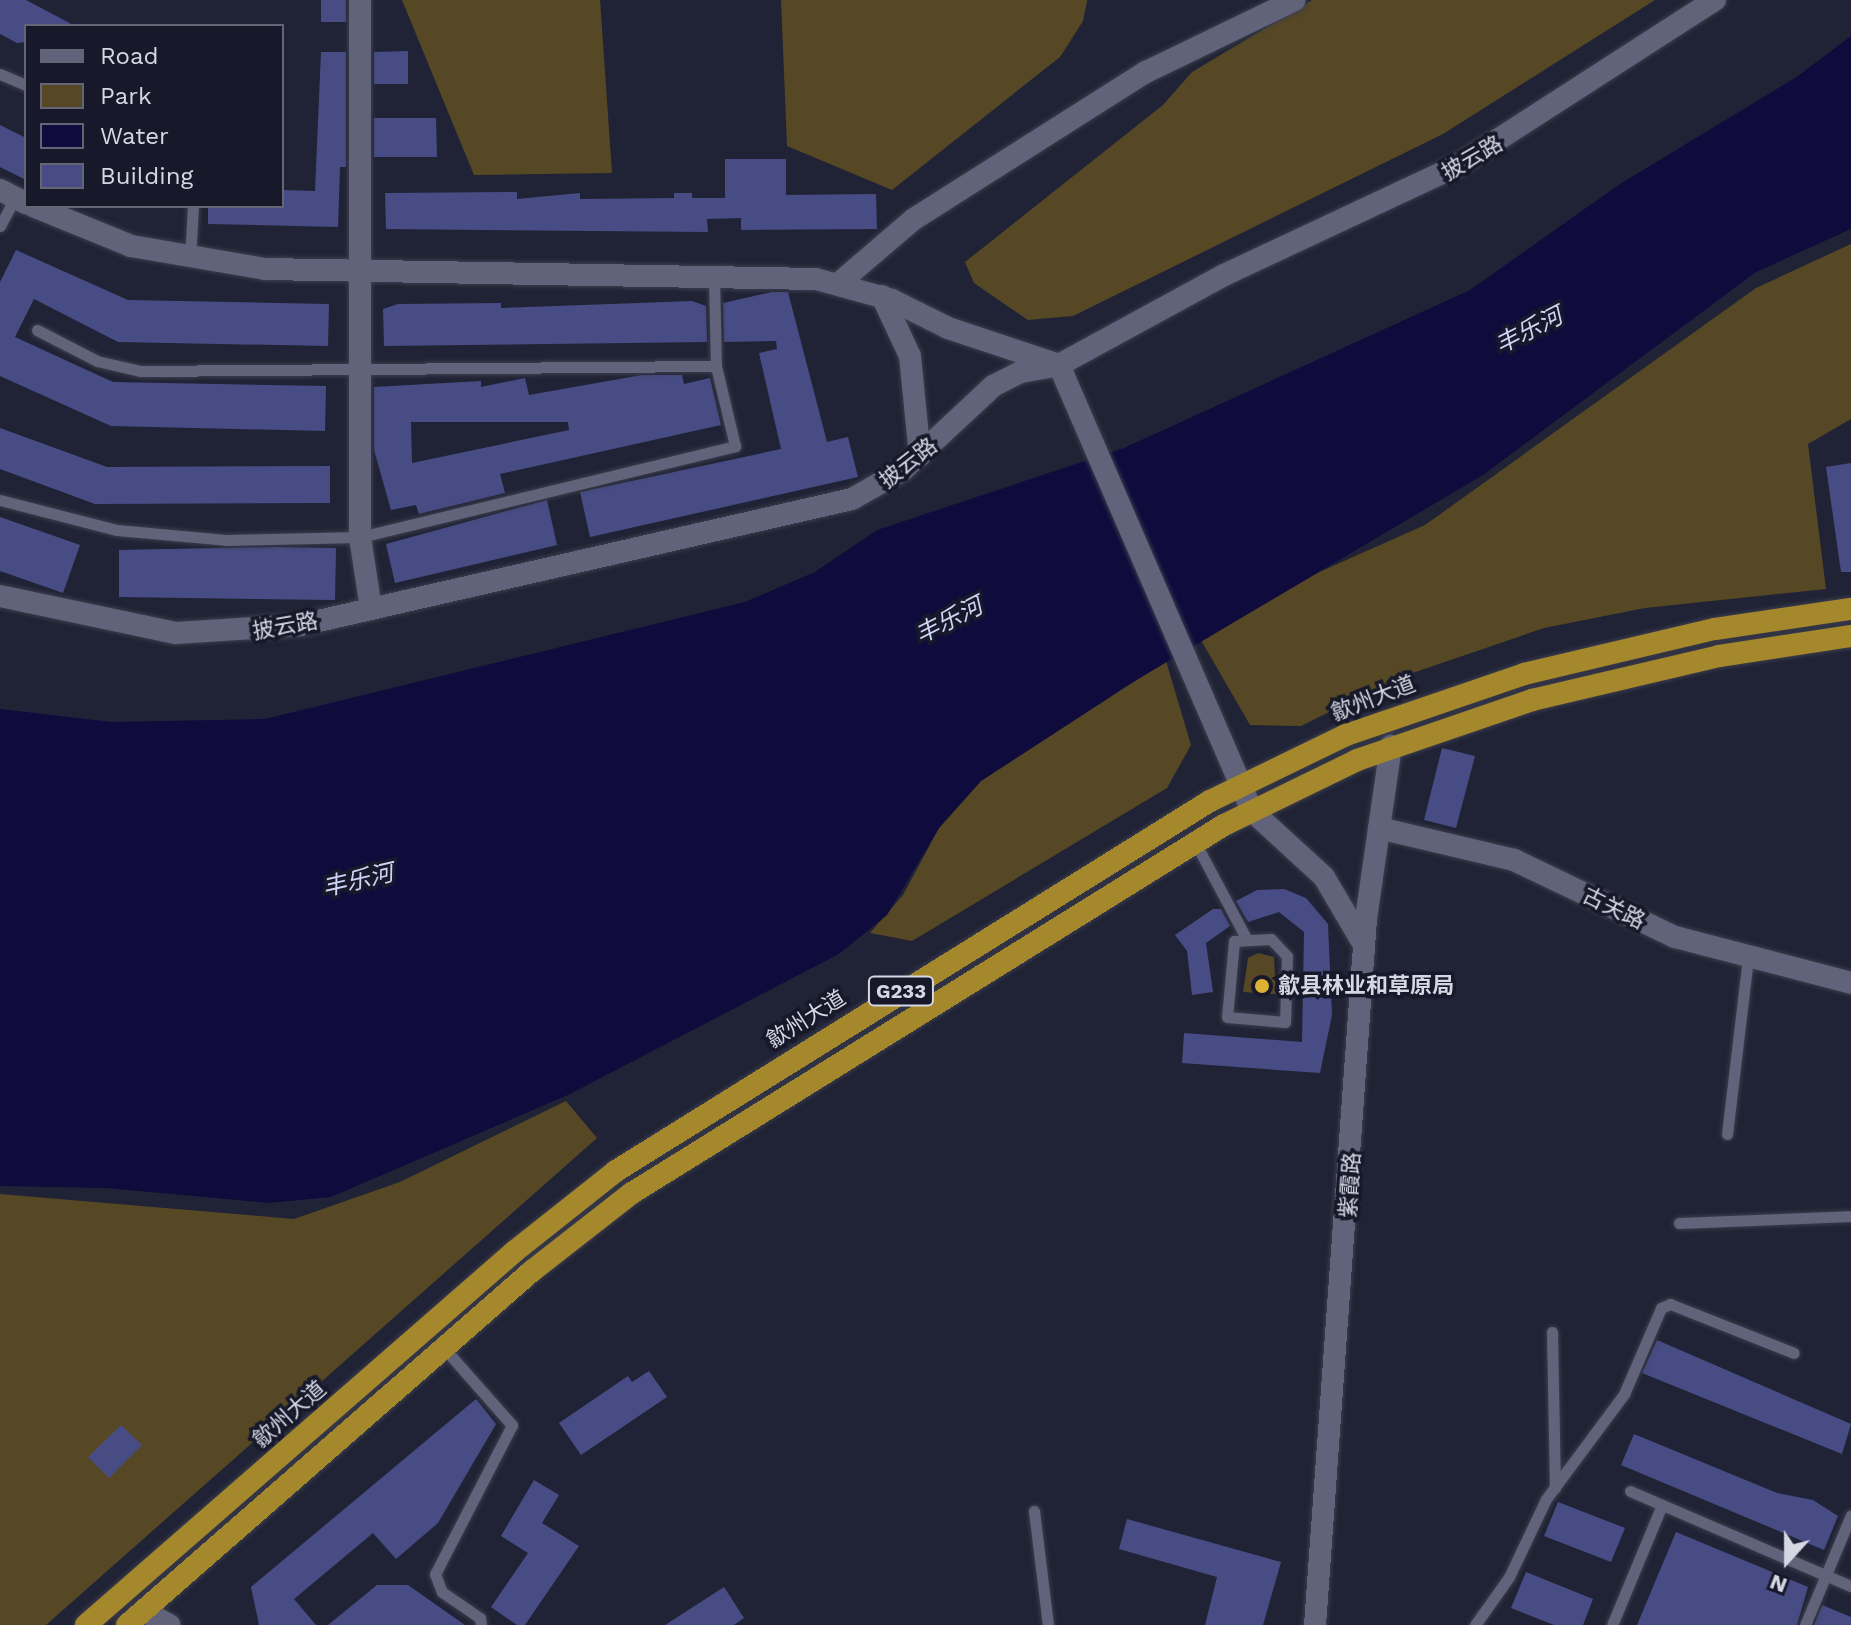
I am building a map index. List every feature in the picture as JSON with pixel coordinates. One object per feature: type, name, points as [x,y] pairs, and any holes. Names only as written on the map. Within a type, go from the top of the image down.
[{"type":"highway","name":"歙州大道","points":[[86,1625],[515,1251],[616,1171],[987,937],[1242,786],[1346,735],[1524,674],[1676,637],[1851,609]]},
{"type":"highway","name":"G233","points":[[135,1618],[561,1247],[675,1163],[1195,842],[1252,811],[1391,746],[1594,683],[1851,636]]},
{"type":"street","points":[[360,0],[360,537],[371,609]]},
{"type":"street","points":[[839,283],[914,219],[1146,72],[1295,0]]},
{"type":"street","name":"披云路","points":[[0,596],[176,633],[267,631],[831,506],[872,490],[920,456],[993,386],[1021,372],[1059,365],[1224,275],[1457,166],[1715,0]]},
{"type":"street","points":[[38,208],[98,237],[190,259],[359,272],[714,275],[839,283],[882,296],[948,328],[1059,365],[1084,412],[1252,811],[1324,877],[1364,945]]},
{"type":"street","points":[[882,296],[910,356],[920,456]]},
{"type":"street","name":"紫霞路","points":[[1315,1625],[1364,945],[1391,746]]},
{"type":"street","name":"古关路","points":[[1379,828],[1514,860],[1675,937],[1748,959],[1851,983]]},
{"type":"street","points":[[135,1618],[169,1625]]},
{"type":"lane","points":[[0,74],[24,84]]},
{"type":"lane","points":[[0,226],[19,199]]},
{"type":"lane","points":[[190,259],[193,208]]},
{"type":"lane","points":[[0,500],[117,530],[226,540],[360,537],[735,446],[716,366],[714,275]]},
{"type":"lane","points":[[37,330],[97,361],[140,371],[716,366]]},
{"type":"lane","points":[[1195,842],[1247,940]]},
{"type":"lane","points":[[1271,939],[1285,950],[1285,1022],[1227,1017],[1234,941],[1247,940],[1271,939]]},
{"type":"lane","points":[[1727,1134],[1748,959]]},
{"type":"lane","points":[[1679,1223],[1851,1216]]},
{"type":"lane","points":[[1475,1625],[1509,1577],[1555,1489],[1624,1394],[1661,1308],[1670,1304],[1794,1353]]},
{"type":"lane","points":[[1552,1332],[1555,1489]]},
{"type":"lane","points":[[444,1348],[512,1425],[435,1574],[442,1592],[480,1618],[481,1625]]},
{"type":"lane","points":[[1630,1491],[1851,1586]]},
{"type":"lane","points":[[1612,1625],[1662,1505]]},
{"type":"lane","points":[[1034,1511],[1048,1625]]},
{"type":"lane","points":[[1805,1625],[1851,1515]]},
{"type":"green space","points":[[402,0],[600,0],[612,173],[474,175]]},
{"type":"green space","points":[[781,0],[1087,1],[1083,21],[1060,57],[892,190],[787,146]]},
{"type":"green space","points":[[1312,0],[1655,0],[1443,134],[1073,316],[1028,320],[974,283],[965,262],[1163,105],[1192,72]]},
{"type":"green space","points":[[1851,244],[1851,419],[1808,444],[1826,589],[1645,608],[1544,628],[1395,679],[1301,726],[1250,725],[1194,628],[1425,525],[1756,288]]},
{"type":"green space","points":[[1166,661],[1191,745],[1167,788],[912,941],[870,933],[903,895],[939,828],[981,781]]},
{"type":"green space","points":[[1258,953],[1274,957],[1276,994],[1243,992],[1248,958]]},
{"type":"green space","points":[[566,1101],[597,1138],[46,1625],[0,1625],[0,1194],[294,1219],[400,1182]]},
{"type":"water","name":"丰乐河","points":[[1851,36],[1851,229],[1756,272],[1483,475],[1128,685],[981,781],[939,828],[887,915],[839,954],[568,1095],[331,1197],[269,1203],[106,1188],[0,1186],[0,709],[112,722],[265,719],[745,602],[815,572],[877,530],[1124,448],[1470,290],[1620,184],[1798,76]]},
{"type":"building","points":[[0,0],[26,0],[71,24],[24,24],[24,42],[17,43],[0,34]]},
{"type":"building","points":[[321,0],[346,0],[346,22],[321,22]]},
{"type":"building","points":[[408,51],[408,84],[374,84],[374,52]]},
{"type":"building","points":[[321,52],[346,52],[346,167],[340,167],[338,227],[208,224],[208,208],[284,208],[284,190],[315,191]]},
{"type":"building","points":[[374,118],[436,118],[437,157],[374,157]]},
{"type":"building","points":[[0,125],[24,137],[24,179],[0,167]]},
{"type":"building","points":[[725,159],[786,159],[786,195],[876,194],[877,229],[741,230],[741,218],[707,219],[708,232],[386,229],[385,193],[517,192],[517,199],[580,193],[580,199],[674,198],[674,193],[692,193],[692,198],[725,198]]},
{"type":"building","points":[[16,250],[128,300],[329,304],[328,346],[118,342],[34,299],[15,337],[113,382],[326,386],[325,431],[111,426],[0,376],[0,282]]},
{"type":"building","points":[[772,292],[788,292],[827,442],[848,437],[858,477],[590,537],[580,492],[781,449],[759,353],[777,349],[776,341],[724,342],[723,303]]},
{"type":"building","points":[[692,301],[706,306],[707,342],[384,346],[383,309],[398,304],[501,303],[501,308]]},
{"type":"building","points":[[642,375],[682,375],[684,384],[710,378],[721,425],[500,474],[505,493],[419,514],[416,505],[391,510],[374,450],[374,387],[481,381],[481,387],[525,378],[529,395]],"holes":[[[411,422],[568,422],[569,430],[412,463]]]},
{"type":"building","points":[[0,428],[107,467],[330,466],[330,503],[95,504],[0,469]]},
{"type":"building","points":[[1851,463],[1851,572],[1841,572],[1826,467]]},
{"type":"building","points":[[547,500],[557,545],[395,583],[386,544]]},
{"type":"building","points":[[0,517],[80,545],[63,593],[0,571]]},
{"type":"building","points":[[336,548],[335,600],[119,597],[119,550]]},
{"type":"building","points":[[1442,748],[1475,756],[1456,828],[1424,820]]},
{"type":"building","points":[[1284,889],[1306,898],[1328,924],[1332,1015],[1320,1073],[1182,1063],[1184,1033],[1302,1042],[1304,932],[1279,912],[1248,922],[1236,901],[1257,890]]},
{"type":"building","points":[[1213,909],[1221,909],[1230,926],[1206,943],[1213,992],[1192,995],[1187,951],[1175,935]]},
{"type":"building","points":[[1657,1340],[1851,1424],[1842,1454],[1642,1373]]},
{"type":"building","points":[[649,1371],[667,1397],[581,1455],[559,1423],[628,1376],[632,1382]]},
{"type":"building","points":[[476,1399],[496,1424],[438,1523],[396,1559],[373,1533],[294,1599],[316,1625],[259,1625],[251,1587]]},
{"type":"building","points":[[121,1425],[142,1445],[109,1478],[88,1457]]},
{"type":"building","points":[[1634,1434],[1777,1493],[1813,1500],[1838,1516],[1824,1550],[1621,1465]]},
{"type":"building","points":[[534,1480],[559,1495],[542,1523],[579,1546],[525,1625],[517,1625],[491,1607],[528,1553],[501,1536]]},
{"type":"building","points":[[1558,1502],[1625,1528],[1611,1562],[1544,1536]]},
{"type":"building","points":[[1127,1519],[1281,1562],[1263,1625],[1205,1625],[1217,1577],[1119,1549]]},
{"type":"building","points":[[1676,1532],[1808,1587],[1797,1625],[1637,1625]]},
{"type":"building","points":[[1526,1572],[1593,1599],[1583,1625],[1554,1625],[1511,1608]]},
{"type":"building","points":[[377,1585],[408,1585],[465,1625],[328,1625]]},
{"type":"building","points":[[724,1587],[744,1618],[734,1625],[665,1625]]},
{"type":"building","points":[[1822,1605],[1851,1617],[1851,1625],[1814,1625]]},
{"type":"place","name":"歙县林业和草原局","points":[[1262,986]]}]
